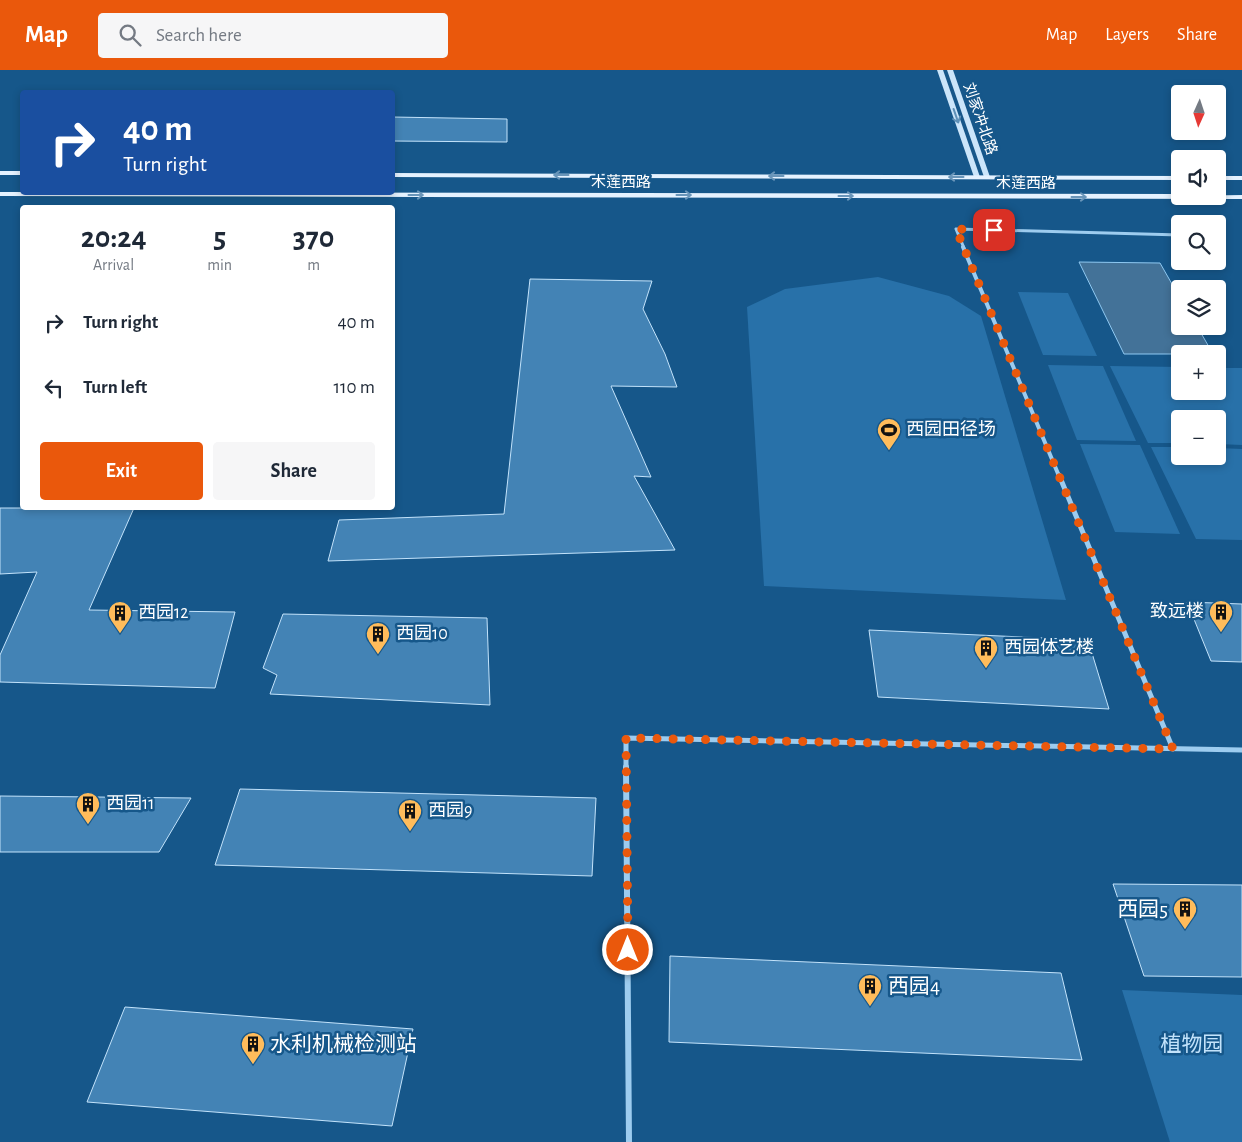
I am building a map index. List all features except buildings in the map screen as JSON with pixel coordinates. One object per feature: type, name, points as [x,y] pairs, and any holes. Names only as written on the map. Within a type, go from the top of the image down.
[{"type":"main road","name":"刘家冲北路","points":[[940,70],[977,177]]},
{"type":"main road","name":"刘家冲北路","points":[[950,70],[987,177]]},
{"type":"main road","points":[[0,173],[20,173]]},
{"type":"main road","name":"木莲西路","points":[[395,174],[1171,178]]},
{"type":"main road","points":[[1226,178],[1242,178]]},
{"type":"main road","name":"木莲西路","points":[[0,194],[20,194]]},
{"type":"main road","name":"木莲西路","points":[[310,195],[1242,198]]},
{"type":"street","points":[[1171,235],[956,229],[1173,749]]},
{"type":"street","points":[[629,1142],[626,738],[1242,750]]},
{"type":"green space","name":"西园田径场","points":[[878,277],[949,296],[981,316],[1066,600],[764,586],[747,307],[785,289]]},
{"type":"green space","points":[[1018,292],[1068,293],[1097,356],[1043,355]]},
{"type":"green space","points":[[1048,365],[1103,366],[1136,441],[1077,440]]},
{"type":"green space","points":[[1110,366],[1171,367],[1171,400],[1226,400],[1226,368],[1242,368],[1242,445],[1226,444],[1226,410],[1171,410],[1171,443],[1148,443]]},
{"type":"green space","points":[[1080,444],[1140,445],[1180,534],[1115,532]]},
{"type":"green space","points":[[1151,447],[1171,447],[1171,465],[1226,465],[1226,448],[1242,449],[1242,540],[1196,539]]},
{"type":"green space","name":"植物园","points":[[1122,990],[1242,995],[1242,1142],[1170,1142]]},
{"type":"shaded area","points":[[1079,262],[1160,263],[1171,282],[1171,335],[1202,335],[1208,345],[1171,345],[1171,354],[1124,354]]},
{"type":"place","name":"西园田径场","points":[[889,451]]},
{"type":"place","name":"致远楼","points":[[1221,633]]},
{"type":"place","name":"西园12","points":[[120,634]]},
{"type":"place","name":"西园10","points":[[378,655]]},
{"type":"place","name":"西园体艺楼","points":[[986,669]]},
{"type":"place","name":"西园11","points":[[88,825]]},
{"type":"place","name":"西园9","points":[[410,832]]},
{"type":"place","name":"西园5","points":[[1185,930]]},
{"type":"place","name":"西园4","points":[[870,1007]]},
{"type":"place","name":"水利机械检测站","points":[[253,1065]]},
{"type":"route","points":[[628,950],[626,738],[1173,749],[956,229],[994,230]]}]
